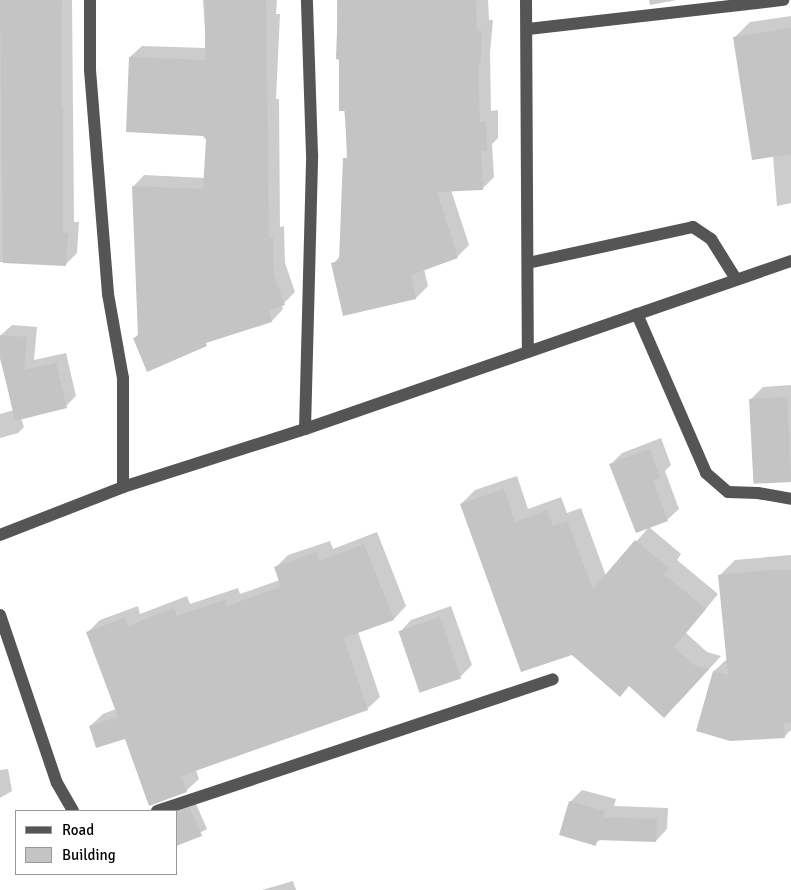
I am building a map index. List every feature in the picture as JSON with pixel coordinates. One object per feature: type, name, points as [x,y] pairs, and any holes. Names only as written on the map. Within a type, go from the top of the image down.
[{"type":"street","points":[[90,0],[90,70],[108,294],[123,378],[123,487]]},
{"type":"street","points":[[305,430],[312,154],[307,0]]},
{"type":"street","points":[[526,0],[528,29],[528,352]]},
{"type":"street","points":[[528,29],[783,0]]},
{"type":"street","points":[[528,263],[693,227],[711,239],[736,279]]},
{"type":"street","points":[[0,535],[123,487],[305,430],[791,261]]},
{"type":"street","points":[[637,314],[706,473],[728,492],[758,493],[791,499]]},
{"type":"street","points":[[0,615],[57,783],[71,810]]},
{"type":"street","points":[[160,810],[553,679]]},
{"type":"building","points":[[0,0],[62,0],[61,107],[63,107],[63,233],[68,233],[66,266],[3,263]]},
{"type":"building","points":[[205,0],[266,0],[269,238],[273,237],[274,275],[285,305],[269,310],[272,322],[206,343],[207,346],[147,372],[133,338],[138,336],[132,186],[203,189],[206,140],[203,136],[126,132],[129,57],[205,60]]},
{"type":"building","points":[[338,0],[476,0],[477,31],[482,31],[481,63],[478,63],[480,122],[486,122],[487,151],[481,151],[483,190],[437,192],[458,258],[411,275],[416,299],[343,316],[331,263],[339,261],[343,158],[347,158],[345,111],[339,111],[339,60],[336,59]]},
{"type":"building","points":[[791,28],[791,154],[752,160],[733,37]]},
{"type":"building","points":[[0,335],[27,337],[24,370],[56,363],[67,408],[15,421],[0,356]]},
{"type":"building","points":[[787,397],[791,482],[754,484],[749,399]]},
{"type":"building","points":[[650,449],[660,478],[653,481],[668,521],[636,533],[609,464]]},
{"type":"building","points":[[504,489],[515,522],[547,510],[553,526],[567,521],[593,589],[635,540],[669,568],[664,574],[706,609],[674,647],[694,665],[709,669],[664,718],[629,686],[620,697],[572,655],[521,672],[460,504]]},
{"type":"building","points":[[364,544],[394,620],[344,638],[368,710],[181,776],[187,792],[149,806],[125,739],[96,748],[89,726],[118,717],[86,632],[125,618],[128,626],[174,608],[177,616],[225,600],[227,606],[281,587],[274,567],[317,552],[320,561]]},
{"type":"building","points":[[791,570],[791,722],[784,723],[785,738],[730,741],[696,731],[713,671],[728,675],[718,575]]},
{"type":"building","points":[[440,617],[461,678],[420,693],[398,631]]},
{"type":"building","points":[[569,801],[605,811],[604,817],[657,819],[656,842],[597,840],[596,846],[559,835]]},
{"type":"building","points":[[190,808],[202,836],[178,845],[178,812]]}]
